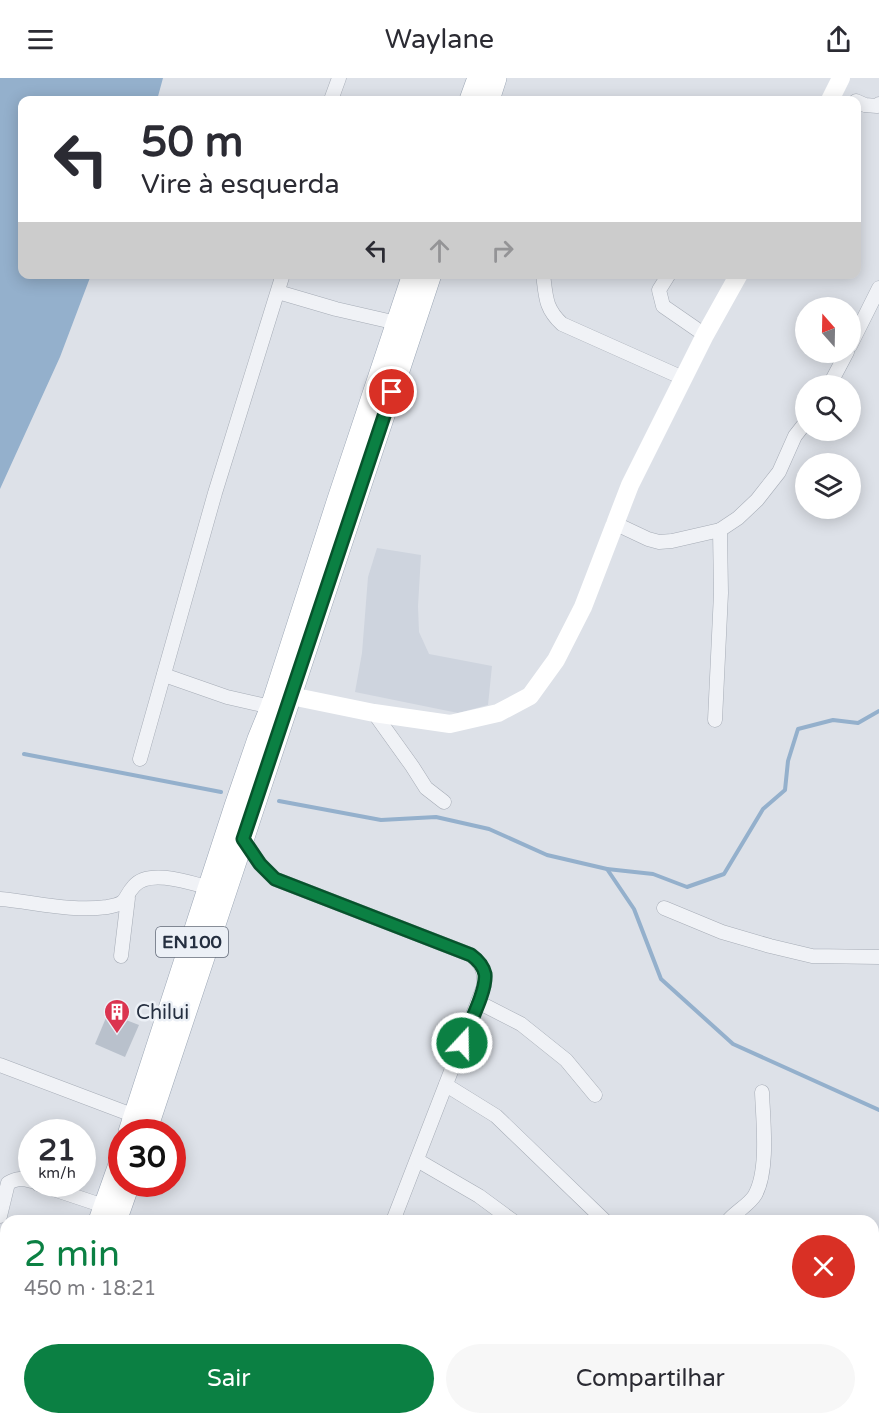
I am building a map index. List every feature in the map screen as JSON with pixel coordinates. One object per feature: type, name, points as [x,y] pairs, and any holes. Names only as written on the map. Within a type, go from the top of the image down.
[{"type":"main road","points":[[471,96],[478,78]]},
{"type":"main road","points":[[490,96],[496,78]]},
{"type":"main road","name":"EN100","points":[[140,1119],[243,839],[271,707],[411,279]]},
{"type":"main road","name":"EN100","points":[[139,1119],[210,888],[261,749],[291,696],[429,279]]},
{"type":"main road","points":[[106,1215],[111,1197]]},
{"type":"main road","points":[[107,1215],[120,1197]]},
{"type":"street","points":[[332,96],[339,78]]},
{"type":"street","points":[[861,103],[877,106],[879,104]]},
{"type":"street","points":[[140,759],[215,494],[282,279]]},
{"type":"street","points":[[544,279],[547,306],[562,324],[683,378]]},
{"type":"street","points":[[666,279],[659,290],[663,306],[705,335]]},
{"type":"street","points":[[291,696],[374,713],[450,724],[498,714],[530,696],[556,660],[583,607],[630,485],[705,335],[736,279]]},
{"type":"street","points":[[861,324],[879,288]]},
{"type":"street","points":[[278,292],[336,309],[397,323]]},
{"type":"street","points":[[614,523],[659,542],[720,530],[738,518],[757,500],[779,472],[795,436]]},
{"type":"street","points":[[715,720],[721,593],[720,530]]},
{"type":"street","points":[[164,675],[227,697],[271,707]]},
{"type":"street","points":[[374,713],[426,788],[444,802]]},
{"type":"street","points":[[243,839],[260,864],[275,879],[471,955],[481,963],[485,975],[484,986],[395,1215]]},
{"type":"street","points":[[121,956],[128,898],[135,884],[142,879],[169,878],[210,888]]},
{"type":"street","points":[[0,898],[92,908],[122,903],[128,898]]},
{"type":"street","points":[[664,908],[722,932],[812,956],[879,957]]},
{"type":"street","points":[[478,1002],[520,1024],[566,1059],[595,1095]]},
{"type":"street","points":[[0,1065],[119,1119]]},
{"type":"street","points":[[446,1084],[496,1116],[599,1215]]},
{"type":"street","points":[[733,1215],[756,1193],[761,1176],[762,1092]]},
{"type":"street","points":[[417,1160],[479,1196],[505,1215]]},
{"type":"street","points":[[0,1215],[8,1184],[18,1178]]},
{"type":"street","points":[[66,1197],[104,1215]]},
{"type":"shaded area","points":[[377,548],[421,555],[419,632],[429,654],[492,666],[488,705],[458,713],[355,692],[362,653],[368,577]]},
{"type":"water","points":[[0,78],[163,78],[158,96],[18,96],[18,279],[89,279],[60,357],[0,489]]},
{"type":"building","name":"Chilui","points":[[108,1013],[139,1025],[125,1057],[95,1044]]},
{"type":"waterway","points":[[607,869],[653,874],[687,887],[724,874],[763,809],[785,790],[788,761],[798,729],[833,720],[858,723],[879,711]]},
{"type":"waterway","points":[[24,754],[221,792]]},
{"type":"waterway","points":[[279,801],[381,820],[436,817],[489,829],[547,855],[607,869],[634,909],[661,979],[733,1044],[879,1110]]},
{"type":"place","name":"Chilui","points":[[117,1035]]},
{"type":"route","points":[[392,392],[243,839],[260,864],[275,879],[471,955],[481,963],[485,975],[484,986],[462,1043]]}]
